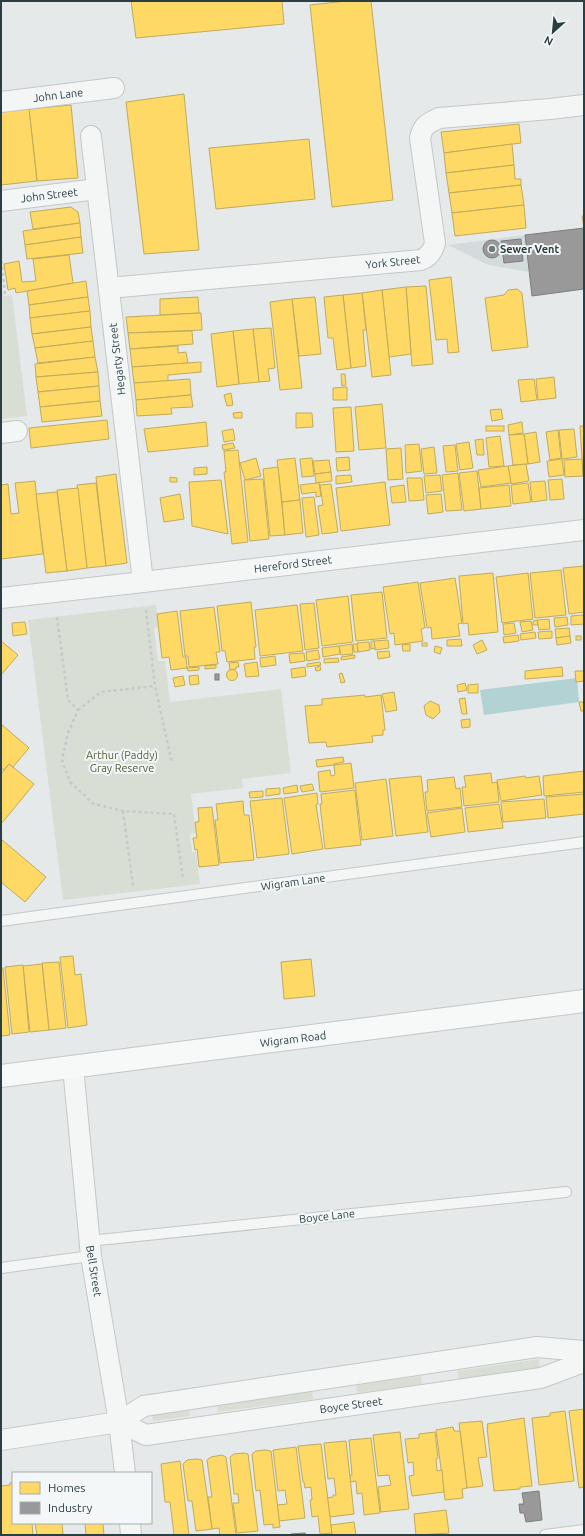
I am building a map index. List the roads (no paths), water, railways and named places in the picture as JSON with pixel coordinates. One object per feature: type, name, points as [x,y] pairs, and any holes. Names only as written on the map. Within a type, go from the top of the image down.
[{"type":"street","name":"John Lane","points":[[1,102],[114,88]]},
{"type":"street","name":"York Street","points":[[109,288],[421,260],[430,254],[434,249],[435,243],[420,138],[422,130],[426,124],[439,118],[584,105]]},
{"type":"street","name":"Hegarty Street","points":[[91,136],[143,582]]},
{"type":"street","name":"John Street","points":[[1,201],[97,189]]},
{"type":"street","name":"Hereford Street","points":[[1,598],[584,530]]},
{"type":"street","name":"Wigram Road","points":[[1,1076],[584,1001]]},
{"type":"street","name":"Bell Street","points":[[73,1067],[90,1248],[119,1422],[124,1472]]},
{"type":"street","points":[[1,1440],[119,1422],[144,1406],[537,1347],[584,1351]]},
{"type":"street","name":"Boyce Street","points":[[119,1422],[146,1435],[541,1378],[584,1362]]},
{"type":"street","points":[[130,1524],[131,1535]]},
{"type":"lane","name":"Wigram Lane","points":[[1,921],[584,842]]},
{"type":"lane","name":"Boyce Lane","points":[[1,1268],[90,1248],[566,1192]]},
{"type":"lane","points":[[545,1535],[584,1530]]},
{"type":"water","points":[[577,678],[579,702],[484,715],[480,690]]},
{"type":"place","name":"Sewer Vent","points":[[492,249]]},
{"type":"park label","name":"Arthur (Paddy) Gray Reserve","points":[[122,761]]}]
